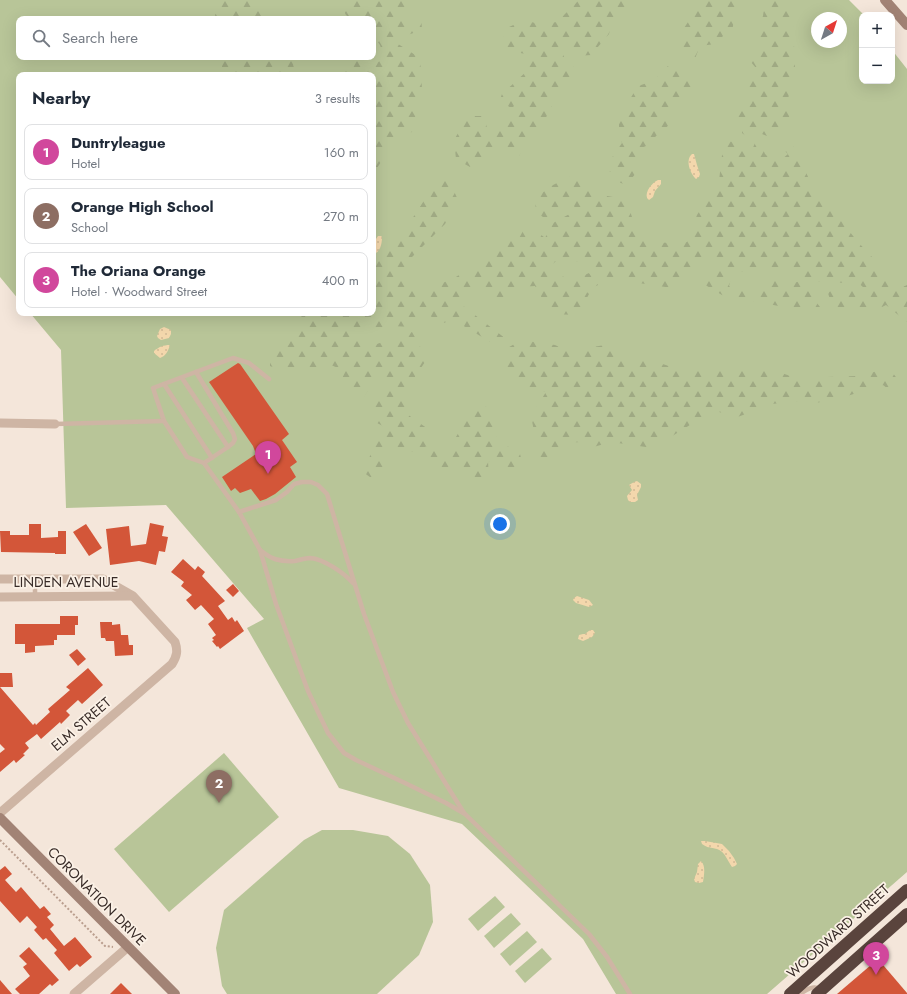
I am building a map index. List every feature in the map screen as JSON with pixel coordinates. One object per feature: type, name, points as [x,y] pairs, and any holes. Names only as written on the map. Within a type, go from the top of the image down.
[{"type":"highway","name":"WOODWARD STREET","points":[[790,994],[907,890]]},
{"type":"highway","points":[[819,992],[907,914]]},
{"type":"main road","points":[[885,0],[907,25]]},
{"type":"main road","name":"CORONATION DRIVE","points":[[0,818],[175,994]]},
{"type":"street","points":[[0,423],[55,424]]},
{"type":"street","name":"LINDEN AVENUE","points":[[0,579],[103,579],[133,596],[174,642],[177,648],[177,654]]},
{"type":"street","name":"LINDEN AVENUE","points":[[0,596],[133,596]]},
{"type":"street","name":"ELM STREET","points":[[0,813],[172,664],[177,654]]},
{"type":"street","points":[[74,994],[128,947]]},
{"type":"lane","points":[[269,379],[249,362],[233,358],[153,388],[164,421],[187,457],[204,463],[239,512],[260,550],[276,604],[308,691],[328,734],[344,753],[446,803],[465,814]]},
{"type":"lane","points":[[196,372],[233,433],[235,439],[228,447],[204,463]]},
{"type":"lane","points":[[182,378],[228,447]]},
{"type":"lane","points":[[164,384],[212,458]]},
{"type":"lane","points":[[55,424],[164,421]]},
{"type":"lane","points":[[239,512],[276,500],[287,492],[294,484],[302,482],[311,482],[318,485],[327,494],[364,614],[393,692],[408,723],[465,814],[589,934],[630,994]]},
{"type":"lane","points":[[260,550],[275,560],[295,561],[311,558],[318,560],[348,577],[354,583]]},
{"type":"lane","points":[[35,580],[35,597]]},
{"type":"lane","points":[[800,994],[817,987],[819,992]]},
{"type":"path","points":[[0,840],[105,946],[128,947]]},
{"type":"green space","points":[[0,0],[849,0],[861,12],[859,12],[859,84],[895,84],[895,54],[907,69],[907,872],[767,994],[616,994],[583,939],[462,824],[339,788],[247,628],[264,619],[166,505],[66,508],[61,350],[33,316],[376,316],[376,72],[16,72],[16,296],[0,277]]},
{"type":"green space","points":[[222,0],[259,0],[262,16],[215,16]]},
{"type":"green space","points":[[344,0],[410,0],[399,18],[405,22],[421,16],[422,30],[399,38],[395,42],[420,58],[422,89],[412,132],[382,142],[385,156],[376,170],[376,72],[345,72],[346,67],[358,60],[372,60],[378,62],[384,57],[380,45],[376,40],[376,16],[347,16],[341,6]]},
{"type":"green space","points":[[579,0],[622,0],[626,6],[621,18],[612,20],[609,34],[591,55],[577,56],[564,44],[560,45],[564,57],[573,65],[575,73],[548,97],[553,109],[530,136],[519,156],[492,148],[470,167],[456,159],[454,140],[468,116],[485,116],[487,129],[497,126],[507,115],[517,113],[527,100],[523,97],[512,108],[499,102],[502,94],[528,70],[526,54],[509,51],[503,42],[505,29],[524,20],[539,24],[557,22]]},
{"type":"green space","points":[[703,0],[740,0],[734,18],[732,36],[724,35],[715,44],[700,46],[694,61],[681,49],[684,28]]},
{"type":"green space","points":[[765,0],[790,1],[793,24],[795,66],[787,104],[791,124],[767,136],[762,134],[750,139],[742,133],[742,128],[733,123],[734,114],[752,103],[747,94],[741,88],[747,77],[754,77],[757,74],[756,68],[750,61],[761,39],[756,32],[763,16]]},
{"type":"green space","points":[[222,60],[292,60],[294,72],[222,72]]},
{"type":"green space","points":[[672,62],[687,71],[698,85],[677,100],[669,125],[655,137],[653,143],[639,149],[637,172],[626,185],[616,181],[616,174],[608,171],[609,162],[622,143],[619,136],[619,117],[638,86],[653,81]]},
{"type":"green space","points":[[783,139],[790,139],[810,181],[857,241],[886,272],[890,281],[898,287],[907,285],[907,322],[886,305],[876,310],[854,308],[848,314],[832,306],[828,293],[834,287],[856,289],[863,287],[856,281],[846,283],[811,281],[793,275],[781,267],[766,267],[752,273],[733,270],[729,286],[736,292],[745,285],[758,291],[773,285],[775,274],[784,282],[788,290],[792,283],[802,281],[820,307],[794,309],[722,295],[702,283],[715,264],[713,256],[704,255],[692,275],[672,288],[598,277],[587,261],[555,262],[550,266],[570,282],[589,273],[598,285],[586,291],[589,294],[578,315],[551,314],[535,286],[516,287],[505,304],[495,307],[477,286],[469,290],[462,305],[510,342],[502,349],[452,319],[444,323],[430,316],[413,327],[392,326],[356,333],[371,346],[412,332],[427,359],[402,396],[407,414],[428,429],[431,445],[449,449],[477,401],[491,410],[497,420],[496,436],[500,443],[520,454],[521,458],[515,467],[501,467],[488,461],[489,480],[475,483],[463,477],[452,462],[447,469],[433,464],[426,446],[420,454],[401,448],[397,451],[387,451],[383,469],[378,469],[374,480],[363,472],[383,426],[375,422],[367,406],[383,395],[385,388],[385,369],[379,368],[361,402],[340,384],[345,371],[331,365],[320,371],[298,364],[290,374],[270,366],[270,355],[289,344],[302,316],[376,316],[376,261],[378,261],[414,216],[438,179],[449,180],[458,200],[445,224],[406,263],[403,284],[417,292],[453,279],[484,258],[507,235],[517,242],[523,231],[534,229],[545,238],[553,223],[575,211],[574,205],[561,202],[556,212],[546,219],[537,213],[534,199],[551,186],[575,174],[583,178],[591,194],[603,199],[607,196],[625,199],[636,229],[648,242],[687,242],[697,215],[719,181],[722,155],[727,141],[742,143],[744,153],[749,157],[755,143],[761,144],[765,154],[770,158],[773,154],[781,160],[788,154],[782,148]]},
{"type":"green space","points":[[521,340],[555,345],[568,351],[605,345],[623,362],[644,358],[675,368],[773,370],[796,378],[858,376],[889,368],[902,385],[892,392],[883,385],[847,396],[816,403],[799,401],[772,404],[735,418],[714,410],[653,448],[611,442],[590,448],[577,442],[540,461],[531,416],[546,392],[525,386],[503,366],[506,349]]},
{"type":"green space","points":[[224,753],[279,817],[169,912],[114,849]]},
{"type":"green space","points":[[322,830],[353,830],[388,836],[410,854],[430,885],[433,922],[419,955],[377,994],[227,994],[222,986],[216,948],[224,910],[304,840]]},
{"type":"green space","points":[[495,896],[505,907],[478,931],[468,919]]},
{"type":"green space","points":[[511,913],[521,924],[494,948],[484,936]]},
{"type":"green space","points":[[527,931],[537,942],[510,966],[500,954]]},
{"type":"green space","points":[[542,948],[552,959],[525,983],[515,971]]},
{"type":"sand","points":[[692,154],[694,154],[700,174],[696,179],[689,166],[689,160]]},
{"type":"sand","points":[[661,180],[661,184],[655,191],[653,197],[649,200],[647,198],[648,190],[653,183]]},
{"type":"sand","points":[[378,236],[382,237],[381,245],[376,252],[376,239]]},
{"type":"sand","points":[[164,327],[171,330],[171,334],[169,338],[161,340],[157,336],[160,329]]},
{"type":"sand","points":[[170,345],[164,356],[160,358],[154,353],[154,351],[159,347]]},
{"type":"sand","points":[[637,481],[641,484],[637,495],[638,500],[635,502],[630,502],[627,496],[632,490],[629,485]]},
{"type":"sand","points":[[577,596],[589,600],[593,605],[589,607],[576,603],[573,600]]},
{"type":"sand","points":[[590,630],[593,630],[595,633],[592,637],[583,641],[578,639],[579,635],[585,634]]},
{"type":"sand","points":[[701,841],[722,844],[729,851],[737,864],[732,867],[720,850],[706,847]]},
{"type":"sand","points":[[701,861],[704,865],[704,874],[703,882],[699,883],[695,882],[694,879],[698,864]]},
{"type":"building","points":[[238,363],[289,434],[282,440],[297,462],[290,467],[296,477],[275,494],[260,501],[251,489],[240,493],[235,488],[231,491],[222,477],[256,454],[253,446],[209,382]]},
{"type":"building","points":[[150,523],[164,526],[162,536],[168,537],[165,552],[159,551],[156,565],[139,561],[110,565],[106,529],[129,526],[131,546],[146,544]]},
{"type":"building","points":[[29,524],[41,524],[41,538],[58,537],[58,531],[66,531],[66,554],[1,552],[0,531],[10,531],[10,535],[29,535]]},
{"type":"building","points":[[86,524],[102,548],[89,556],[73,532]]},
{"type":"building","points":[[183,559],[195,570],[198,566],[205,572],[202,576],[225,601],[218,606],[228,620],[232,617],[235,622],[237,620],[244,631],[220,649],[212,641],[214,640],[212,638],[216,635],[208,624],[214,619],[201,605],[195,610],[186,600],[192,595],[181,586],[184,582],[171,572]]},
{"type":"building","points":[[233,584],[239,591],[233,597],[226,590]]},
{"type":"building","points":[[60,616],[78,616],[78,625],[75,625],[75,635],[57,635],[57,640],[54,640],[54,645],[35,646],[35,652],[25,653],[25,644],[15,644],[15,624],[60,624]]},
{"type":"building","points":[[100,622],[112,622],[112,625],[120,624],[121,635],[128,635],[129,645],[133,645],[133,655],[115,656],[114,641],[106,641],[105,638],[101,638]]},
{"type":"building","points":[[77,649],[86,659],[78,666],[69,655]]},
{"type":"building","points":[[88,668],[103,685],[82,704],[78,700],[66,711],[70,715],[41,739],[37,734],[25,743],[29,748],[23,754],[25,755],[16,763],[14,760],[0,772],[0,753],[5,749],[0,744],[0,687],[33,725],[35,723],[36,725],[50,712],[48,709],[70,690],[66,687]]},
{"type":"building","points":[[0,673],[12,673],[13,687],[0,687]]},
{"type":"building","points":[[5,866],[12,874],[5,880],[16,892],[21,887],[40,909],[44,906],[51,914],[47,917],[54,925],[50,929],[64,946],[75,937],[92,957],[80,967],[77,964],[69,971],[54,953],[57,950],[46,938],[43,940],[34,930],[37,927],[27,916],[20,923],[0,901],[0,870]]},
{"type":"building","points":[[29,947],[59,980],[52,986],[50,984],[39,994],[20,994],[15,989],[30,976],[23,967],[27,964],[19,956]]},
{"type":"building","points":[[878,959],[907,994],[837,994]]},
{"type":"building","points":[[0,980],[12,994],[0,994]]},
{"type":"building","points":[[121,983],[132,994],[110,994]]},
{"type":"place","name":"Duntryleague","points":[[268,474]]},
{"type":"place","name":"Orange High School","points":[[219,803]]},
{"type":"place","name":"The Oriana Orange","points":[[876,975]]}]
